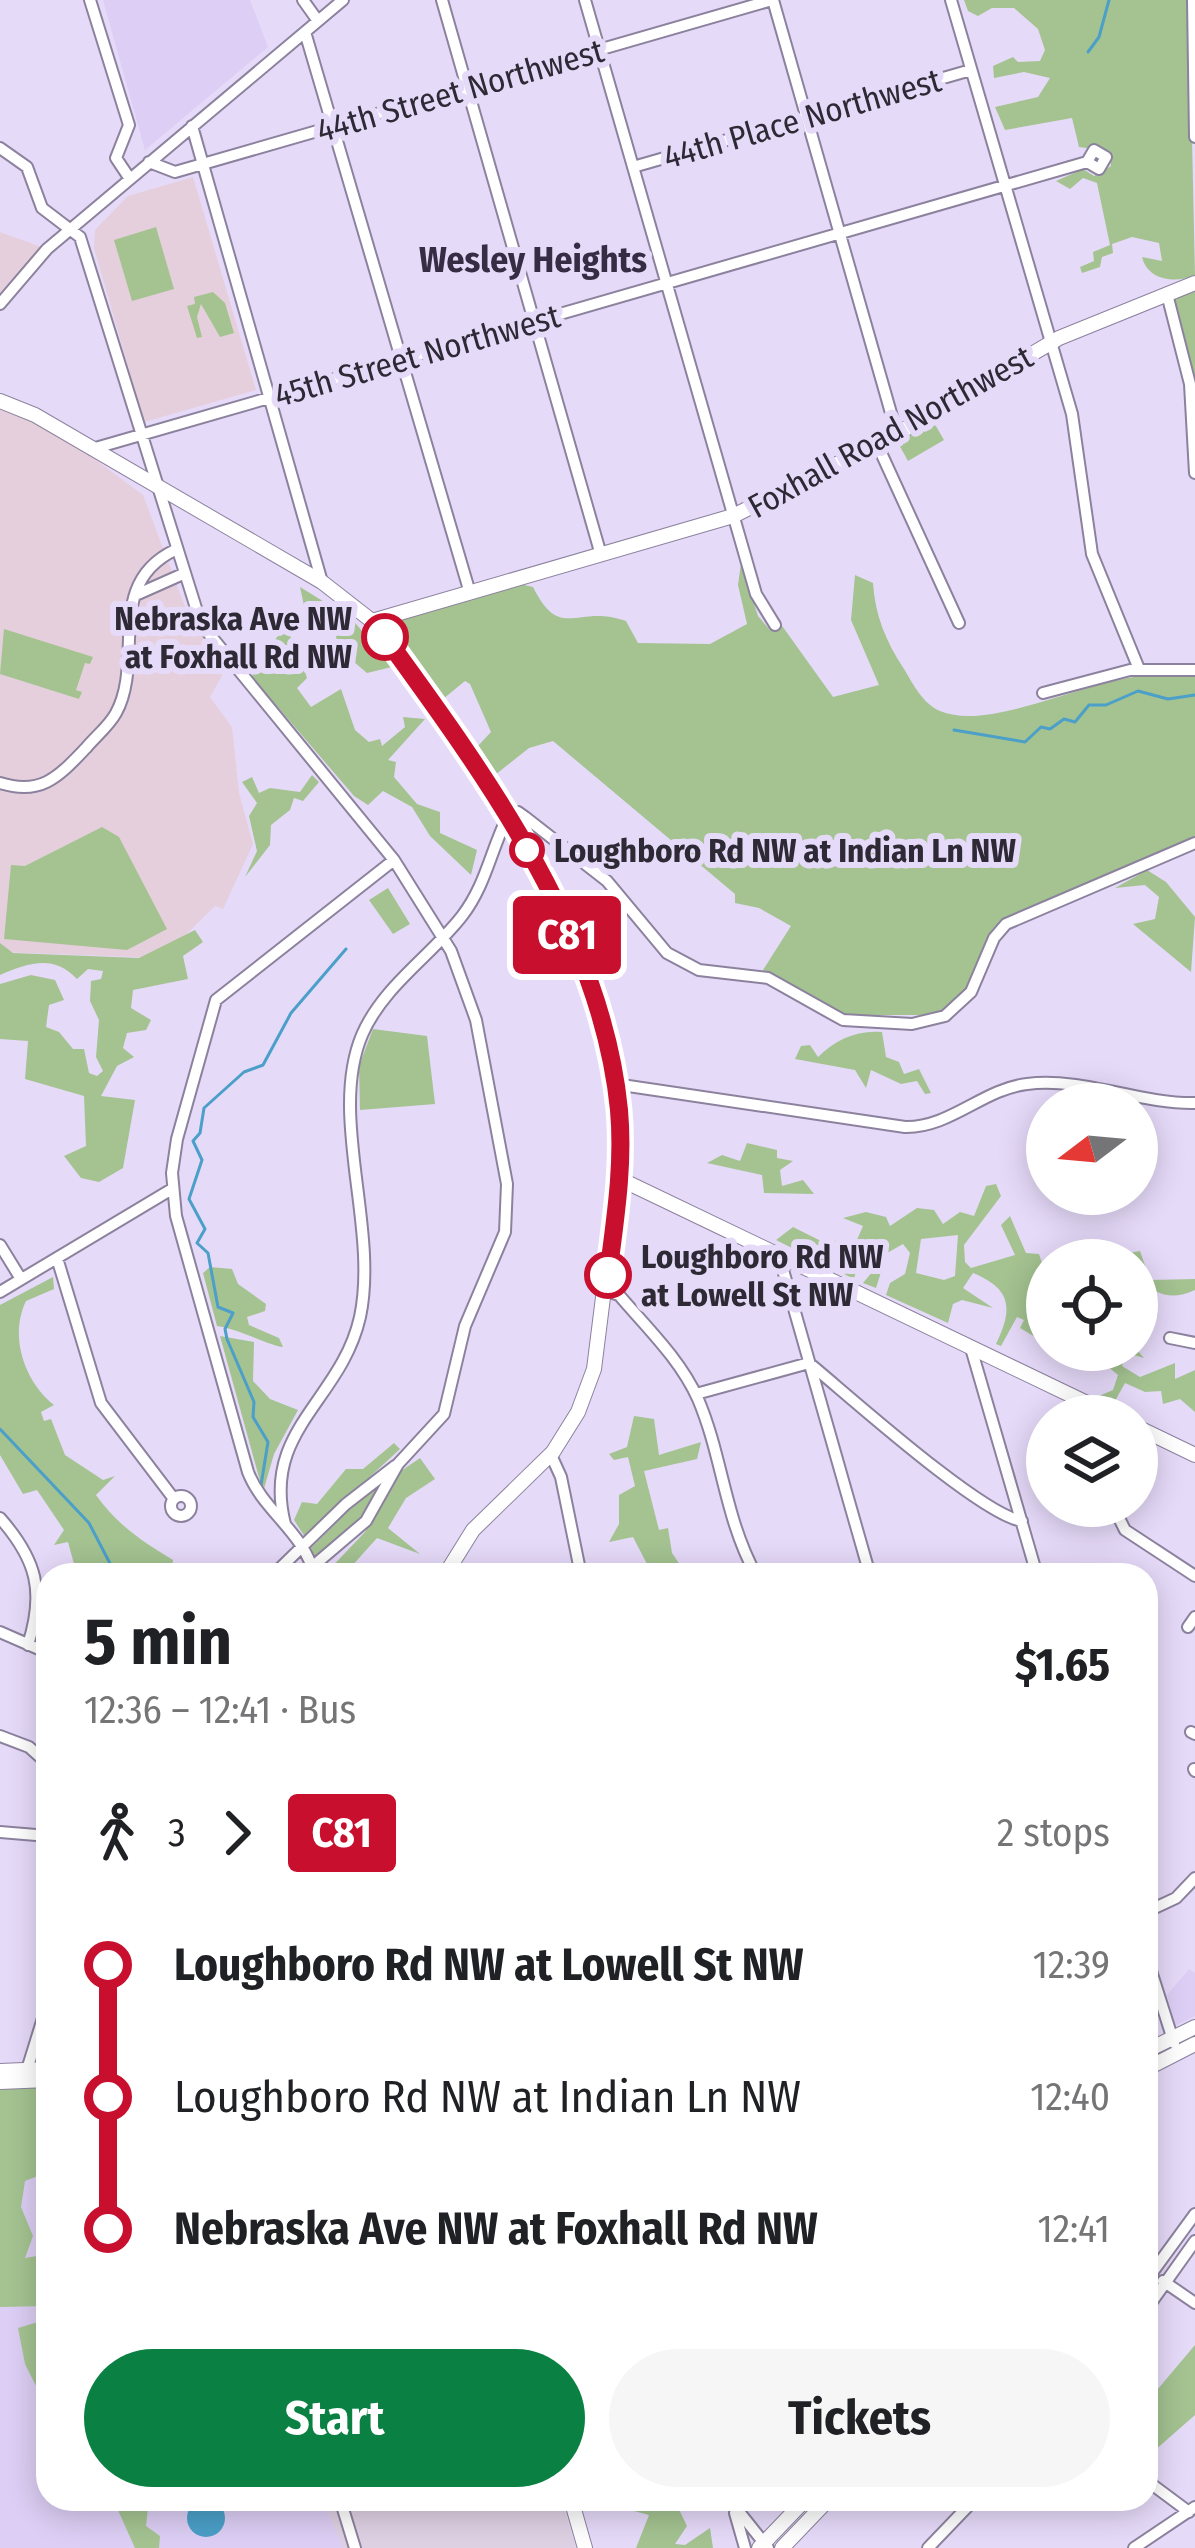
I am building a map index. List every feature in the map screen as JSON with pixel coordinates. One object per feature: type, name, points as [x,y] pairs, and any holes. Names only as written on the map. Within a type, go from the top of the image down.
[{"type":"main road","name":"Foxhall Road Northwest","points":[[372,622],[734,516],[897,434],[1050,342],[1195,283]]},
{"type":"main road","points":[[0,401],[92,448],[322,582],[372,622],[508,816],[587,979],[615,1084],[620,1179],[591,1379],[551,1455],[479,1523],[453,1563]]},
{"type":"main road","points":[[620,1179],[1061,1395]]},
{"type":"main road","points":[[1158,1437],[1195,1454]]},
{"type":"main road","points":[[1158,2058],[1195,2026]]},
{"type":"main road","points":[[1158,2049],[1195,2044]]},
{"type":"main road","points":[[0,2071],[36,2077]]},
{"type":"main road","points":[[0,2083],[36,2072]]},
{"type":"main road","points":[[574,2511],[585,2548]]},
{"type":"main road","points":[[763,2546],[795,2511]]},
{"type":"main road","points":[[782,2548],[817,2511]]},
{"type":"street","points":[[90,0],[128,122],[116,158],[130,178]]},
{"type":"street","points":[[303,0],[318,21]]},
{"type":"street","points":[[442,0],[602,555]]},
{"type":"street","points":[[584,0],[756,594],[775,626]]},
{"type":"street","points":[[772,0],[897,434]]},
{"type":"street","name":"44th Street Northwest","points":[[149,162],[175,172],[772,0]]},
{"type":"street","points":[[951,0],[1078,442],[1092,554],[1139,669]]},
{"type":"street","points":[[1193,0],[1195,137]]},
{"type":"street","points":[[0,304],[30,266],[318,21],[333,3]]},
{"type":"street","points":[[305,32],[470,593]]},
{"type":"street","name":"44th Place Northwest","points":[[633,167],[971,70]]},
{"type":"street","points":[[192,126],[322,582]]},
{"type":"street","points":[[0,148],[24,163],[42,208],[80,237],[175,550],[210,638],[394,860],[443,937],[476,1020],[508,1209],[501,1245],[465,1326],[446,1411],[398,1464],[346,1504],[287,1563]]},
{"type":"street","name":"45th Street Northwest","points":[[92,448],[1087,162]]},
{"type":"street","points":[[1167,294],[1190,384],[1195,473]]},
{"type":"street","points":[[877,444],[959,623]]},
{"type":"street","points":[[0,784],[26,788],[61,777],[116,713],[130,660],[124,638],[129,615],[148,569],[175,550]]},
{"type":"street","points":[[138,594],[183,574]]},
{"type":"street","points":[[1042,693],[1139,669],[1195,670]]},
{"type":"street","points":[[285,1524],[278,1495],[280,1461],[343,1364],[363,1301],[352,1097],[355,1057],[380,1005],[475,897],[508,816],[518,812],[600,875],[662,949],[694,968],[768,977],[825,1015],[877,1024],[945,1016],[971,992],[995,935],[1006,924],[1195,843]]},
{"type":"street","points":[[310,1563],[249,1476],[172,1189],[177,1138],[216,1000],[394,860]]},
{"type":"street","points":[[615,1084],[905,1127],[927,1126],[996,1092],[1030,1083],[1195,1103]]},
{"type":"street","points":[[0,1292],[172,1189]]},
{"type":"street","points":[[0,1244],[21,1279]]},
{"type":"street","points":[[779,1256],[867,1563]]},
{"type":"street","points":[[57,1258],[101,1403],[174,1499]]},
{"type":"street","points":[[606,1291],[619,1295],[696,1394],[730,1520],[751,1563]]},
{"type":"street","points":[[1170,1338],[1195,1343]]},
{"type":"street","points":[[971,1347],[1034,1563]]},
{"type":"street","points":[[696,1394],[809,1363]]},
{"type":"street","points":[[809,1363],[964,1488],[1005,1517],[1022,1520]]},
{"type":"street","points":[[551,1455],[561,1477],[578,1563]]},
{"type":"street","points":[[321,1563],[366,1521],[398,1464]]},
{"type":"street","points":[[0,1518],[23,1546],[36,1574]]},
{"type":"street","points":[[1122,1527],[1195,1576]]},
{"type":"street","points":[[28,1645],[36,1615]]},
{"type":"street","points":[[0,1632],[36,1648]]},
{"type":"street","points":[[0,1736],[36,1753]]},
{"type":"street","points":[[0,1832],[36,1835]]},
{"type":"street","points":[[1158,1906],[1179,1896],[1195,1878]]},
{"type":"street","points":[[1158,1992],[1175,2045]]},
{"type":"street","points":[[26,2075],[36,2042]]},
{"type":"street","points":[[1158,2261],[1195,2214]]},
{"type":"street","points":[[1158,2293],[1195,2241]]},
{"type":"street","points":[[1158,2278],[1195,2303]]},
{"type":"street","points":[[1135,2548],[1192,2510],[1158,2488]]},
{"type":"street","points":[[344,2511],[355,2548]]},
{"type":"street","points":[[734,2511],[746,2548]]},
{"type":"street","points":[[738,2511],[763,2546]]},
{"type":"street","points":[[928,2548],[963,2511]]},
{"type":"shaded area","points":[[103,0],[250,0],[268,47],[145,150]]},
{"type":"shaded area","points":[[193,177],[256,390],[144,422],[94,248],[95,230],[128,196]]},
{"type":"shaded area","points":[[0,232],[47,249],[0,304]]},
{"type":"shaded area","points":[[0,401],[35,415],[143,495],[184,604],[225,670],[210,697],[232,727],[239,793],[253,844],[223,909],[215,906],[162,958],[0,952]]},
{"type":"shaded area","points":[[1189,1969],[1195,1973],[1195,2016],[1175,2026],[1167,1995]]},
{"type":"shaded area","points":[[36,2083],[36,2511],[344,2511],[355,2548],[0,2548],[0,2086]]},
{"type":"shaded area","points":[[327,2511],[565,2511],[576,2548],[343,2548]]},
{"type":"green space","points":[[964,0],[1189,0],[1195,276],[1171,279],[1156,275],[1142,257],[1162,261],[1159,243],[1132,237],[1112,244],[1113,253],[1102,257],[1100,267],[1082,273],[1080,267],[1094,261],[1093,252],[1110,245],[1097,183],[1083,178],[1070,189],[1056,181],[1083,169],[1094,176],[1111,166],[1109,151],[1079,147],[1072,118],[1005,130],[995,107],[1038,97],[1050,78],[1024,72],[994,78],[993,66],[1013,57],[1018,62],[1040,61],[1045,50],[1038,29],[1014,8],[992,8],[978,16],[968,11]]},
{"type":"green space","points":[[156,227],[174,289],[132,301],[114,240]]},
{"type":"green space","points":[[1195,283],[1195,385],[1171,291]]},
{"type":"green space","points":[[213,292],[225,303],[234,333],[220,337],[201,304],[197,317],[202,337],[197,338],[187,306],[195,304],[194,297]]},
{"type":"green space","points":[[933,421],[944,440],[908,461],[897,441]]},
{"type":"green space","points":[[741,563],[758,616],[770,630],[780,623],[833,697],[879,685],[851,620],[855,575],[873,583],[879,617],[892,649],[919,693],[940,711],[965,716],[995,713],[1131,677],[1195,677],[1195,838],[1002,919],[961,999],[933,1015],[836,1015],[763,970],[791,926],[759,908],[735,903],[735,894],[553,741],[529,748],[495,775],[477,747],[491,732],[470,684],[465,681],[443,699],[391,620],[520,584],[533,587],[543,604],[562,618],[626,621],[638,643],[710,644],[747,624],[738,585]]},
{"type":"green space","points":[[300,587],[352,619],[392,667],[367,673],[341,651],[335,634],[306,615]]},
{"type":"green space","points":[[289,623],[294,663],[303,666],[307,678],[297,688],[311,707],[341,689],[355,730],[369,742],[380,739],[382,746],[405,727],[403,717],[425,719],[388,760],[396,762],[394,777],[417,804],[440,812],[440,833],[477,850],[471,875],[430,836],[412,807],[383,791],[368,805],[354,796],[252,677],[254,669],[268,664],[267,649]]},
{"type":"green space","points":[[4,629],[93,657],[90,664],[85,663],[76,690],[82,692],[79,699],[0,674]]},
{"type":"green space","points":[[312,775],[319,782],[303,801],[294,798],[290,810],[271,825],[270,845],[245,877],[257,851],[249,816],[257,803],[242,782],[252,777],[259,793],[270,788],[300,792]]},
{"type":"green space","points":[[102,827],[119,837],[167,929],[127,950],[4,939],[11,865],[25,866]]},
{"type":"green space","points":[[1147,870],[1166,882],[1195,917],[1191,972],[1133,924],[1155,919],[1159,897],[1145,885],[1115,888]]},
{"type":"green space","points":[[388,888],[410,924],[393,934],[369,900]]},
{"type":"green space","points":[[195,930],[203,942],[183,956],[188,979],[133,990],[131,1008],[151,1020],[146,1030],[127,1033],[123,1048],[134,1057],[117,1066],[101,1096],[135,1100],[123,1168],[99,1182],[81,1178],[64,1156],[86,1146],[84,1096],[25,1079],[28,1041],[0,1039],[0,984],[31,975],[55,980],[64,1000],[49,1005],[46,1027],[59,1032],[73,1049],[84,1049],[89,1073],[97,1076],[103,1071],[96,1057],[99,1020],[90,1001],[91,981],[101,979],[103,971],[88,969],[77,979],[59,966],[40,963],[0,975],[0,943],[13,953],[139,958]]},
{"type":"green space","points":[[373,1029],[427,1036],[435,1104],[360,1110],[359,1066]]},
{"type":"green space","points":[[882,1032],[886,1057],[899,1062],[904,1074],[919,1069],[931,1093],[925,1094],[917,1081],[901,1084],[871,1070],[866,1088],[855,1070],[795,1059],[801,1046],[810,1045],[818,1057],[847,1037]]},
{"type":"green space","points":[[747,1143],[777,1150],[777,1158],[793,1161],[780,1170],[782,1186],[803,1180],[814,1194],[764,1193],[762,1175],[707,1163],[722,1155],[740,1161]]},
{"type":"green space","points":[[996,1184],[1001,1196],[964,1245],[965,1262],[971,1268],[1015,1255],[1001,1225],[1010,1216],[1026,1253],[1026,1332],[1020,1328],[1024,1320],[1017,1317],[1001,1346],[996,1344],[1006,1301],[986,1279],[973,1273],[963,1288],[993,1308],[962,1300],[953,1304],[948,1323],[886,1295],[890,1283],[905,1274],[910,1253],[903,1244],[887,1253],[876,1288],[863,1283],[878,1265],[881,1251],[875,1240],[862,1248],[854,1279],[776,1240],[793,1227],[819,1240],[856,1242],[863,1226],[843,1218],[866,1212],[886,1217],[890,1226],[917,1208],[934,1210],[943,1224],[960,1212],[974,1216],[986,1186]],"holes":[[[958,1235],[955,1276],[944,1280],[916,1273],[921,1239]]]},
{"type":"green space","points":[[210,1267],[232,1269],[238,1284],[266,1304],[265,1311],[247,1317],[249,1325],[279,1338],[283,1347],[217,1326],[203,1273]]},
{"type":"green space","points":[[53,1277],[54,1289],[26,1301],[19,1329],[27,1371],[54,1405],[41,1412],[44,1421],[51,1419],[65,1455],[103,1480],[115,1476],[96,1495],[131,1532],[173,1563],[74,1563],[68,1542],[54,1545],[64,1530],[37,1490],[23,1494],[0,1455],[0,1305]]},
{"type":"green space","points":[[1195,1279],[1195,1290],[1158,1292],[1158,1280]]},
{"type":"green space","points":[[220,1336],[254,1342],[253,1381],[270,1399],[298,1410],[274,1454],[263,1492]]},
{"type":"green space","points":[[1175,1363],[1175,1379],[1195,1370],[1195,1412],[1180,1399],[1163,1404],[1161,1391],[1145,1392],[1125,1383],[1118,1395],[1101,1395],[1113,1390],[1118,1375],[1113,1371],[1130,1371],[1140,1377]]},
{"type":"green space","points":[[634,1416],[654,1419],[659,1455],[701,1442],[697,1459],[644,1471],[659,1530],[668,1528],[679,1563],[646,1563],[633,1537],[609,1542],[619,1524],[619,1495],[635,1486],[628,1457],[614,1460],[609,1454],[627,1447]]},
{"type":"green space","points":[[394,1443],[400,1449],[305,1537],[294,1520],[302,1502],[317,1504],[346,1469],[363,1469]]},
{"type":"green space","points":[[420,1458],[435,1479],[406,1498],[388,1528],[420,1554],[377,1538],[355,1563],[335,1563],[365,1532],[401,1471]]},
{"type":"green space","points":[[385,1475],[358,1522],[315,1558],[311,1548]]},
{"type":"green space","points":[[36,2087],[36,2177],[25,2181],[21,2207],[33,2236],[25,2258],[36,2256],[36,2306],[0,2307],[0,2089]]},
{"type":"green space","points":[[36,2323],[36,2386],[25,2364],[18,2328]]},
{"type":"green space","points":[[1195,2345],[1195,2415],[1158,2447],[1158,2389]]},
{"type":"green space","points":[[118,2511],[148,2511],[146,2526],[160,2536],[159,2548],[135,2548]]},
{"type":"green space","points":[[634,2511],[680,2511],[687,2526],[675,2544],[685,2545],[710,2528],[713,2548],[636,2548],[649,2515]]},
{"type":"water","points":[[188,2511],[224,2511],[224,2525],[213,2536],[199,2536],[188,2525]]},
{"type":"waterway","points":[[1088,52],[1099,37],[1109,0]]},
{"type":"waterway","points":[[954,730],[1025,742],[1041,727],[1050,729],[1064,719],[1075,722],[1089,705],[1106,705],[1138,691],[1168,699],[1195,695]]},
{"type":"waterway","points":[[261,1485],[268,1442],[253,1417],[254,1402],[227,1339],[225,1329],[233,1313],[218,1307],[208,1253],[197,1243],[205,1229],[189,1199],[202,1160],[193,1141],[200,1133],[204,1108],[244,1072],[263,1065],[291,1013],[346,949]]},
{"type":"waterway","points":[[0,1429],[89,1523],[110,1563]]},
{"type":"bus line","name":"C81","points":[[385,637],[518,831],[594,998],[612,1063],[620,1128],[620,1179],[608,1275]]},
{"type":"place","name":"Nebraska Ave NW at Foxhall Rd NW","points":[[385,637]]},
{"type":"place","name":"Loughboro Rd NW at Indian Ln NW","points":[[527,850]]},
{"type":"place","name":"Loughboro Rd NW at Lowell St NW","points":[[608,1275]]},
{"type":"district","name":"Wesley Heights","points":[[533,259]]}]
